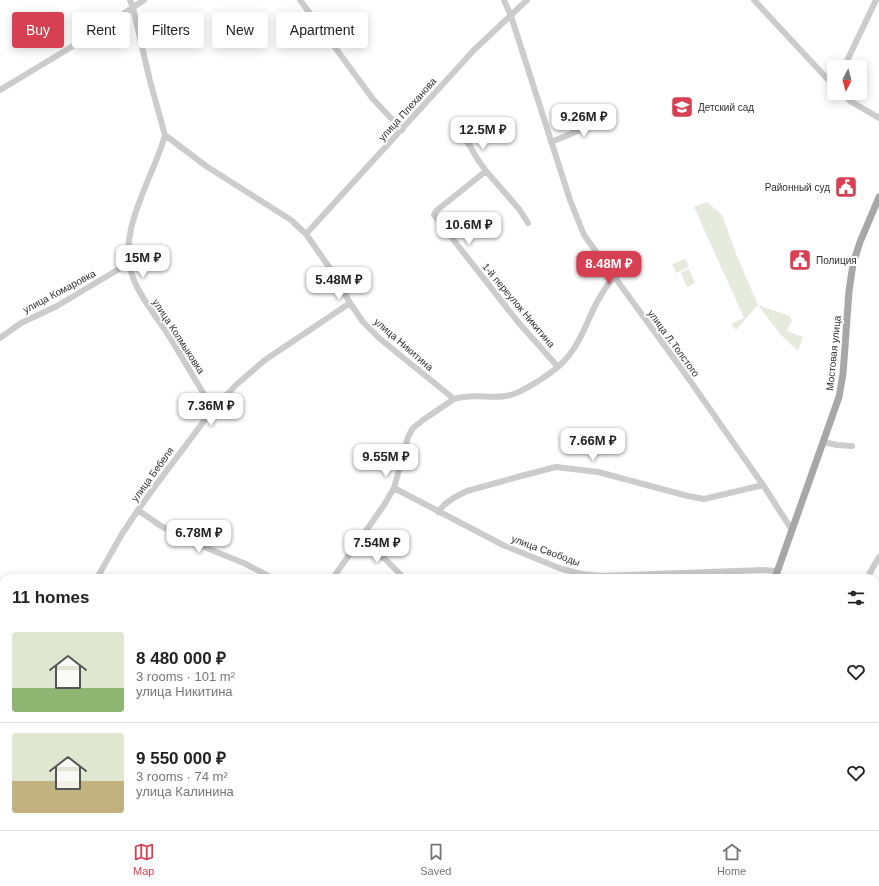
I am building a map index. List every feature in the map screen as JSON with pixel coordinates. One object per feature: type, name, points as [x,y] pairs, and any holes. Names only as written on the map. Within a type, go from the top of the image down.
[{"type":"main road","name":"Мостовая улица","points":[[776,574],[837,404],[843,374],[849,291],[853,264],[860,242],[879,197]]},
{"type":"street","points":[[130,0],[165,135]]},
{"type":"street","points":[[0,90],[93,34],[144,0]]},
{"type":"street","points":[[300,0],[373,99],[402,130]]},
{"type":"street","name":"улица Л.Толстого","points":[[504,0],[511,16],[570,200],[584,235],[690,381],[763,485],[792,530]]},
{"type":"street","name":"улица Плеханова","points":[[306,234],[474,50],[527,0]]},
{"type":"street","points":[[754,0],[827,78]]},
{"type":"street","points":[[847,60],[876,0]]},
{"type":"street","points":[[849,100],[879,118]]},
{"type":"street","points":[[551,142],[610,118]]},
{"type":"street","name":"улица Никитина","points":[[165,135],[206,166],[291,220],[306,234],[334,274],[350,303],[363,322],[379,338],[454,399]]},
{"type":"street","name":"улица Колмыковка","points":[[165,135],[161,151],[135,214],[131,230],[129,263],[132,277],[140,294],[169,336],[213,409]]},
{"type":"street","points":[[467,141],[478,160],[519,209],[528,223]]},
{"type":"street","name":"1-й переулок Никитина","points":[[486,170],[436,211],[434,216],[518,322],[558,367]]},
{"type":"street","name":"улица Комаровка","points":[[0,338],[21,323],[58,306],[129,263]]},
{"type":"street","points":[[336,574],[384,505],[394,488],[408,437],[413,428],[454,399],[463,396],[496,398],[514,394],[538,381],[558,367],[565,361],[575,347],[597,302],[614,276]]},
{"type":"street","name":"улица Бебеля","points":[[99,574],[122,534],[138,510],[213,409],[236,385],[265,360],[350,303]]},
{"type":"street","points":[[823,442],[852,446]]},
{"type":"street","points":[[438,512],[444,504],[467,491],[556,467],[598,472],[704,499],[763,485]]},
{"type":"street","name":"улица Свободы","points":[[394,488],[503,545],[559,568],[581,574]]},
{"type":"street","points":[[138,510],[161,526],[209,549],[246,564],[265,574]]},
{"type":"street","points":[[360,540],[386,559],[400,574]]},
{"type":"street","points":[[869,574],[879,558]]},
{"type":"street","name":"улица Свободы","points":[[656,574],[763,570],[773,574]]},
{"type":"shaded area","points":[[707,202],[722,215],[737,256],[758,305],[736,330],[731,324],[744,318],[694,207]]},
{"type":"shaded area","points":[[685,259],[689,267],[676,273],[672,264]]},
{"type":"shaded area","points":[[689,269],[695,283],[687,287],[681,273]]},
{"type":"shaded area","points":[[758,305],[790,316],[792,321],[787,331],[803,337],[798,351],[780,334]]},
{"type":"place","name":"Детский сад","points":[[682,107]]},
{"type":"place","name":"Районный суд","points":[[846,187]]},
{"type":"place","name":"Полиция","points":[[800,260]]}]
